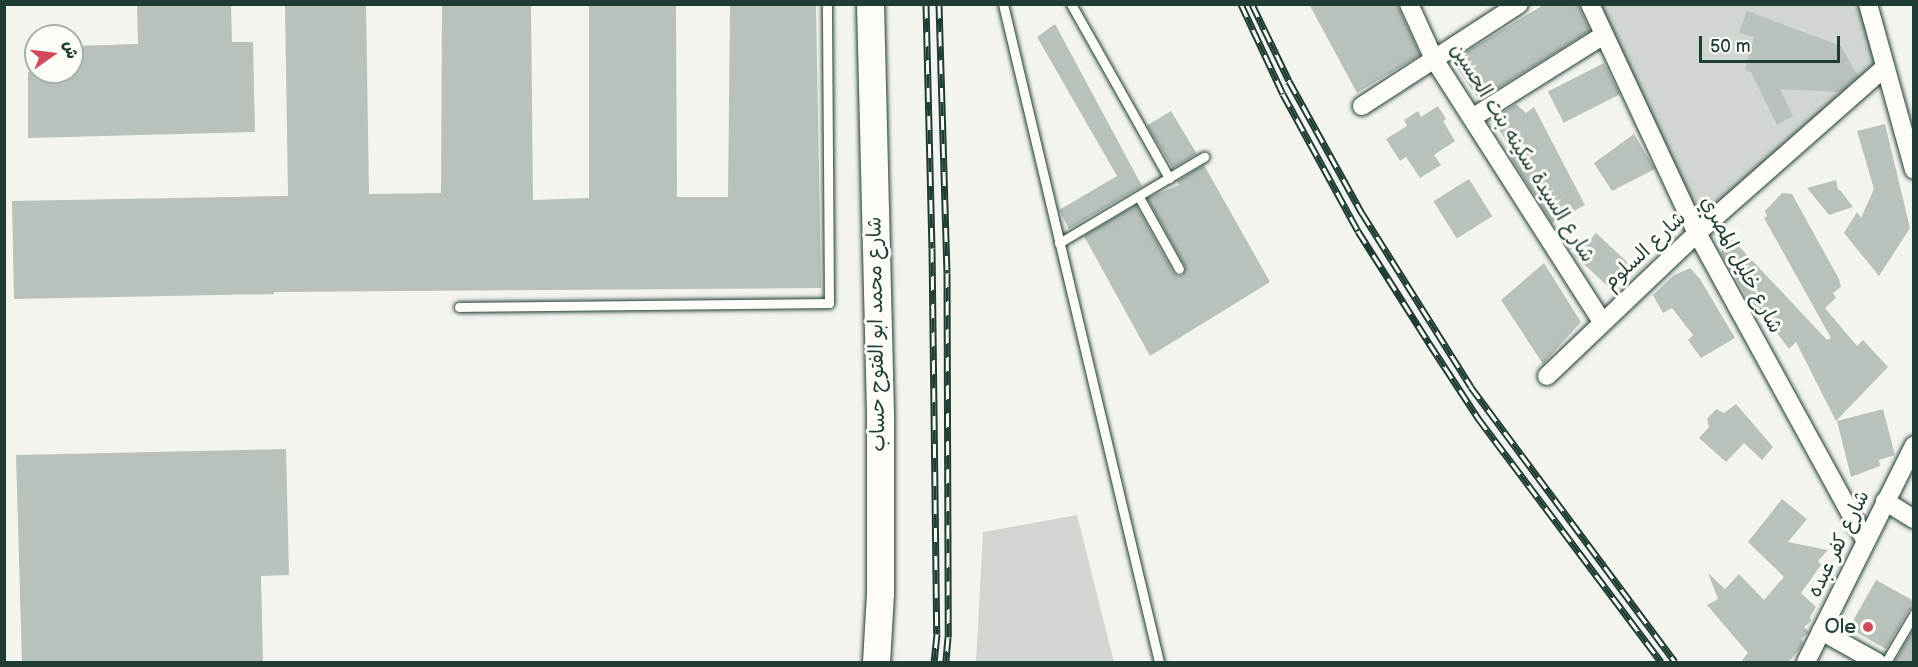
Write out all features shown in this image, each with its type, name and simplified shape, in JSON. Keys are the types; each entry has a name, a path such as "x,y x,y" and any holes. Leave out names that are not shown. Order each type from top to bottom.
{"street":[{"name":"شارع محمد ابو الفتوح حساب","path":"870,4 880,420 880,593 876,663"},
{"name":"شارع السيدة سكينه بنت الحسين","path":"1409,4 1434,59 1602,322"},
{"path":"1362,106 1519,4"},
{"name":"شارع خليل المصري","path":"1590,4 1697,233 1865,540"},
{"path":"1868,4 1914,170"},
{"path":"1472,118 1604,35"},
{"name":"شارع السلوم","path":"1547,376 1697,233 1886,68"},
{"name":"شارع كفر عبده","path":"1806,663 1914,445"},
{"path":"1885,501 1914,519"},
{"path":"1821,631 1877,663"}],"lane":[{"path":"459,307 829,303 827,4"},
{"path":"1003,4 1159,663"},
{"path":"1071,4 1169,178"},
{"path":"1059,243 1204,157"},
{"path":"1139,197 1179,268"},
{"path":"1886,663 1914,614"}],"shaded area":[{"path":"1592,5 1870,5 1890,75 1706,233"},
{"path":"1077,515 1114,662 976,662 983,532"}],"building":[{"path":"137,4 231,4 232,42 253,42 255,132 28,138 28,84 84,84 84,46 138,44"},
{"path":"285,4 366,4 369,194 441,193 442,4 531,4 533,200 589,198 589,4 676,4 677,197 728,197 730,4 816,4 821,288 274,292 274,294 14,299 12,201 288,196"},
{"path":"1309,4 1397,4 1420,55 1357,93"},
{"path":"1545,4 1578,4 1590,31 1479,100 1457,67 1459,56"},
{"path":"1747,11 1841,46 1858,76 1840,92 1780,89 1793,116 1777,125 1751,72 1745,70 1754,37 1739,33"},
{"path":"1055,24 1142,186 1069,229 1059,210 1117,176 1037,37"},
{"path":"1604,63 1620,94 1564,123 1548,92"},
{"path":"1516,104 1526,113 1534,107 1585,205 1552,223 1508,153 1512,150 1492,119"},
{"path":"1438,106 1446,119 1443,121 1455,141 1434,155 1441,165 1420,178 1406,157 1400,161 1386,139 1407,126 1404,120 1418,111 1421,117"},
{"path":"1171,111 1197,154 1173,168 1147,125"},
{"path":"1885,124 1910,228 1879,276 1844,233 1857,212 1861,218 1874,189 1857,131"},
{"path":"1634,134 1655,169 1612,191 1594,163"},
{"path":"1204,165 1270,282 1150,356 1084,236 1136,205 1173,272 1178,276 1183,275 1185,266 1147,198 1179,185 1177,181"},
{"path":"1469,179 1492,216 1457,239 1433,201"},
{"path":"1836,180 1838,190 1853,207 1829,215 1807,188"},
{"path":"1782,193 1792,194 1839,279 1841,287 1833,293 1836,298 1825,308 1857,346 1863,340 1888,367 1836,421 1796,342 1789,349 1760,310 1757,315 1721,253 1725,244 1733,240 1827,340 1831,338 1764,218 1767,216 1765,211"},
{"path":"1596,233 1629,264 1608,286 1575,256"},
{"path":"1544,263 1581,322 1543,364 1501,300"},
{"path":"1690,268 1700,279 1735,338 1701,358 1688,340 1693,335 1672,308 1663,313 1653,295 1674,275"},
{"path":"1736,404 1773,447 1762,460 1744,443 1726,462 1699,438 1709,427 1707,419 1716,409 1724,413"},
{"path":"1883,409 1895,455 1879,460 1880,466 1851,477 1837,421"},
{"path":"286,449 289,575 261,576 263,663 22,663 16,455"},
{"path":"1782,499 1807,519 1788,542 1828,550 1818,561 1821,565 1801,593 1816,607 1810,617 1811,621 1804,627 1809,632 1801,639 1803,642 1801,647 1788,663 1740,663 1748,653 1707,605 1718,599 1708,573 1725,589 1739,574 1764,600 1784,577 1748,542"},
{"path":"1876,580 1914,601 1914,607 1908,611 1886,649 1849,628"},
{"path":"1914,628 1914,663 1894,663"}],"railway":[{"path":"926,4 937,634 934,662"},
{"path":"939,4 947,273 948,637 946,662"},
{"path":"1241,4 1283,94 1358,231 1429,343 1478,418 1661,662"},
{"path":"1252,4 1289,81 1362,213 1471,387 1675,662"}],"place":[{"name":"Ole","path":"1868,627"}]}
